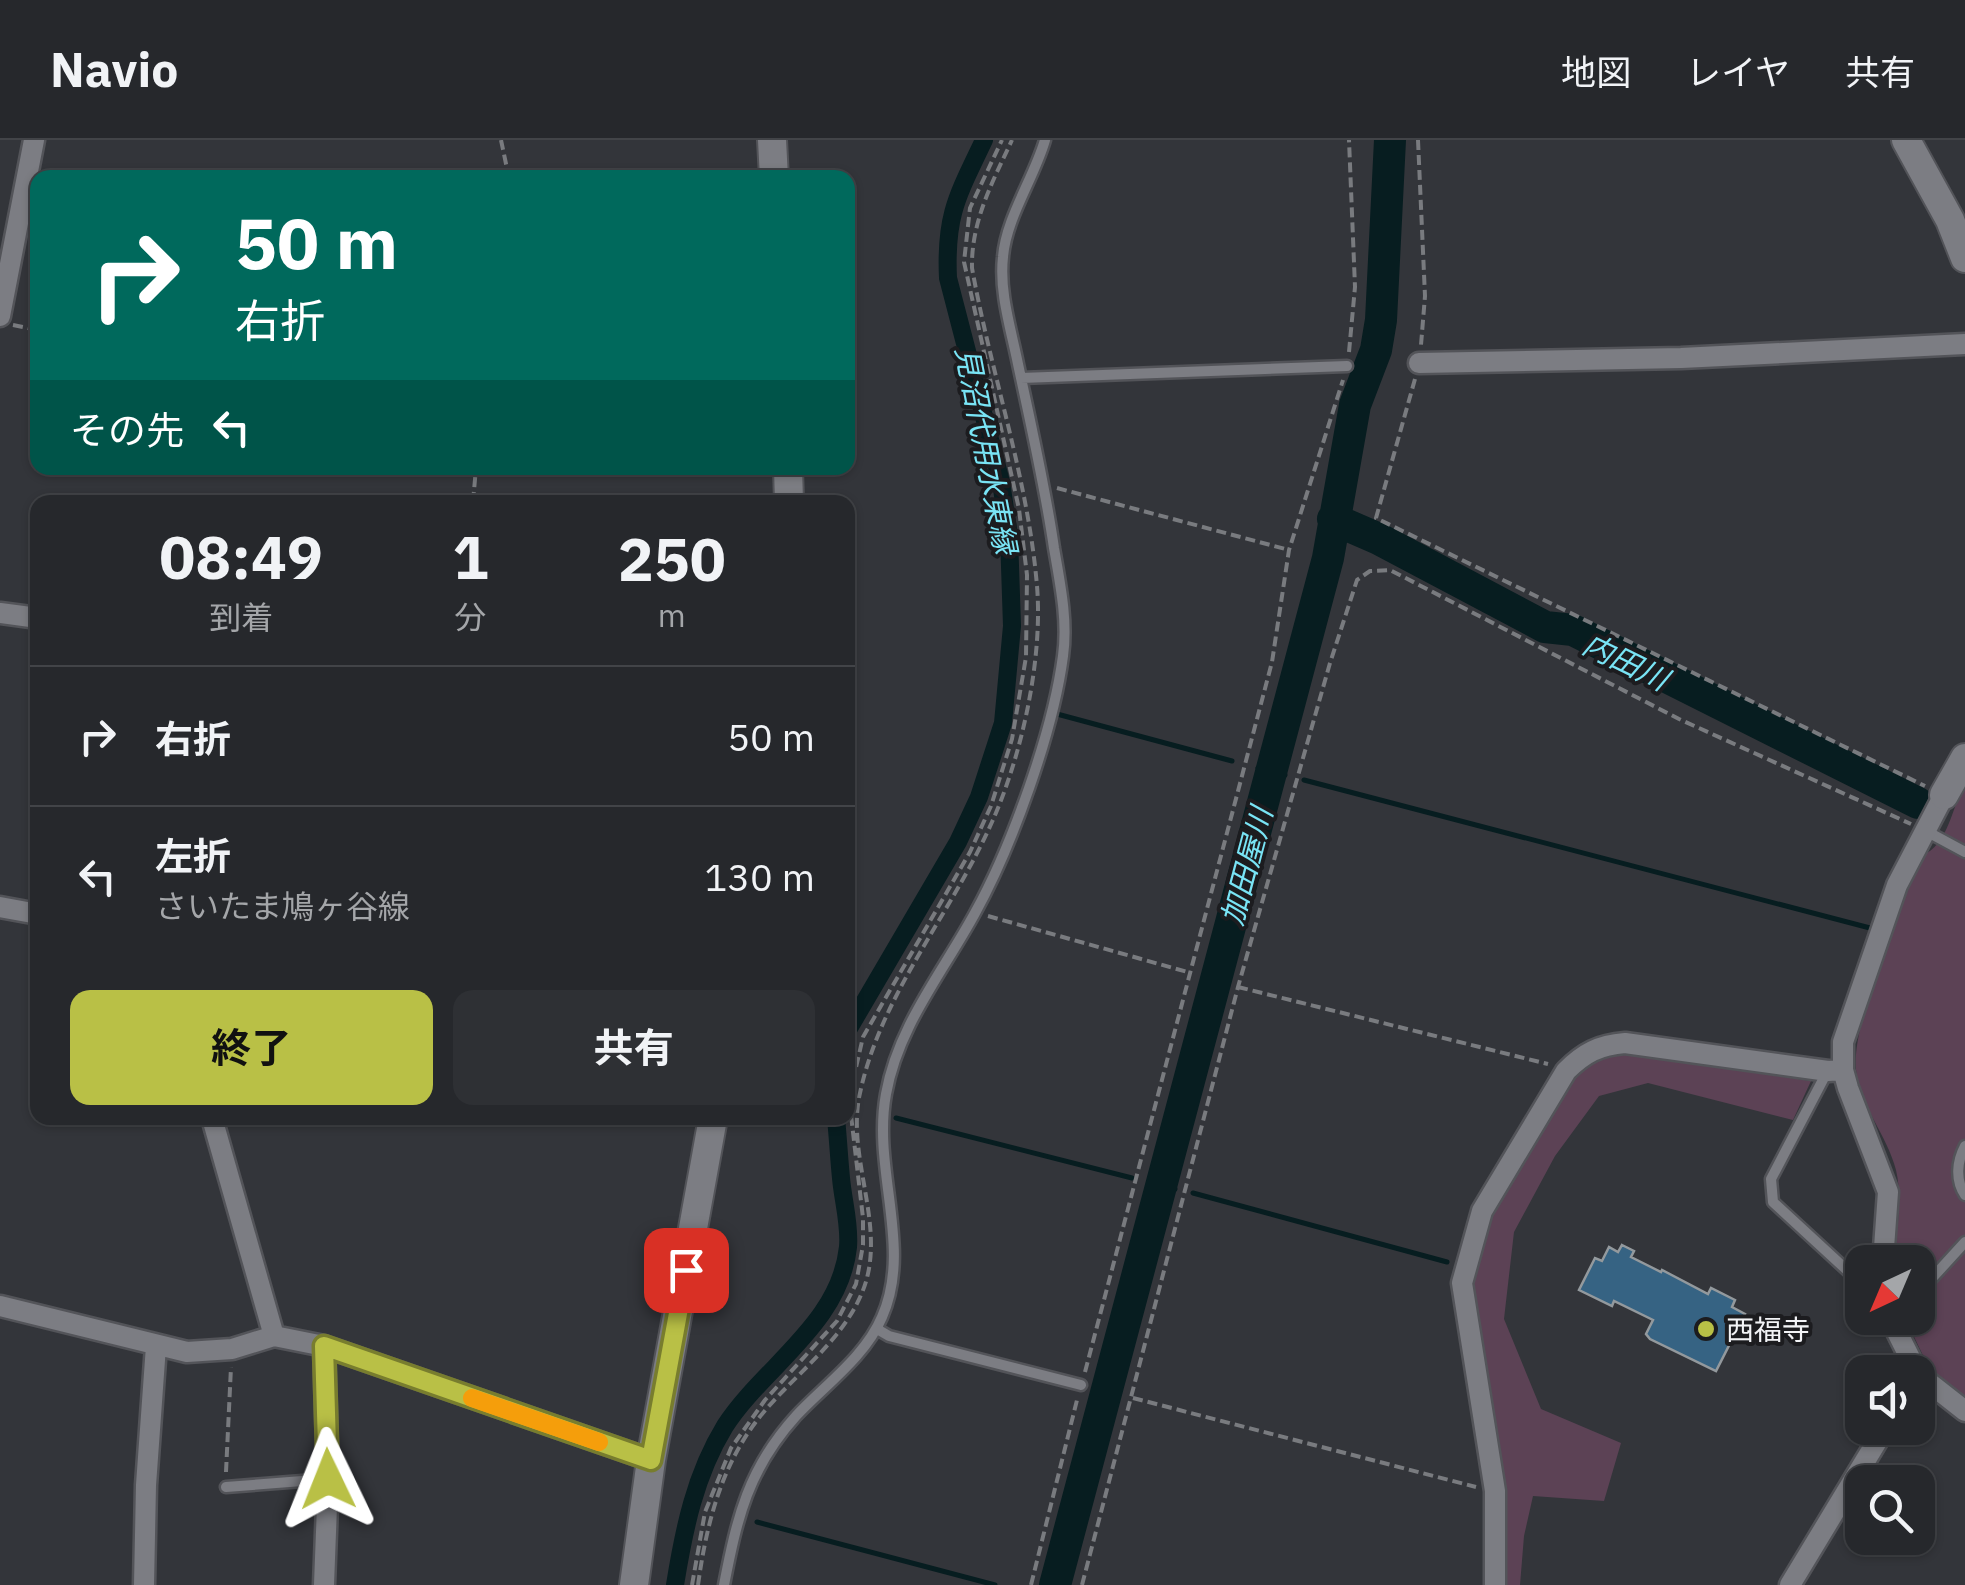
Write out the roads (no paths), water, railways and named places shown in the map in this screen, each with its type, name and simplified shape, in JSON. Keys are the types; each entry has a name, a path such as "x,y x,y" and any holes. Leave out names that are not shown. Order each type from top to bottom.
{"main road":[{"path":"772,140 774,170"},
{"path":"1906,140 1950,220 1965,258"},
{"path":"1934,813 1965,758"},
{"path":"634,1585 651,1460 712,1125"}],"street":[{"path":"0,319 34,140"},
{"path":"1419,362 1681,358 1965,344"},
{"path":"0,613 30,617"},
{"path":"1884,1245 1888,1192 1836,1070 1897,885 1934,813"},
{"path":"0,906 30,912"},
{"path":"1495,1585 1495,1491 1462,1283 1482,1211 1566,1071 1590,1050 1624,1043 1836,1070"},
{"path":"214,1125 274,1336"},
{"path":"0,1306 187,1352 232,1349 274,1336 324,1346 651,1460"},
{"path":"144,1585 146,1485 156,1346"},
{"path":"324,1346 328,1479 324,1585"},
{"path":"1935,1388 1965,1412"},
{"path":"1790,1585 1876,1445"}],"lane":[{"path":"724,1585 742,1502 762,1460 778,1436 877,1329 888,1304 895,1268 883,1172 886,1091 904,1038 976,912 1018,816 1044,738 1063,656 1064,610 1044,484 1004,298 1002,257 1045,140"},
{"path":"1021,378 1347,366"},
{"path":"1934,813 1965,852"},
{"path":"1836,1070 1771,1178 1773,1202 1845,1268"},
{"path":"1965,1146 1958,1168 1958,1185 1965,1195"},
{"path":"1935,1275 1965,1242"},
{"path":"877,1329 889,1336 1081,1385"},
{"path":"226,1487 328,1479"}],"waterway":[{"name":"見沼代用水東縁","path":"855,1018 958,842 979,797 1003,723 1012,626 1009,536 1001,482 948,278 951,221 984,140"},
{"name":"加田屋川","path":"1055,1585 1328,558 1355,405 1376,350 1381,320 1390,140"},
{"name":"内田川","path":"1333,519 1379,539 1545,627 1573,630 1918,803"},
{"path":"1057,714 1232,761"},
{"name":"加田屋川","path":"1258,768 1285,775"},
{"path":"1304,780 1870,928"},
{"path":"896,1118 1132,1178"},
{"name":"見沼代用水東縁","path":"675,1585 692,1503 725,1426 816,1322 842,1274 848,1230 837,1125"},
{"name":"加田屋川","path":"1149,1182 1175,1189"},
{"path":"1193,1193 1447,1262"},
{"path":"757,1522 995,1585"}],"place":[{"name":"西福寺","path":"1706,1329"}]}
